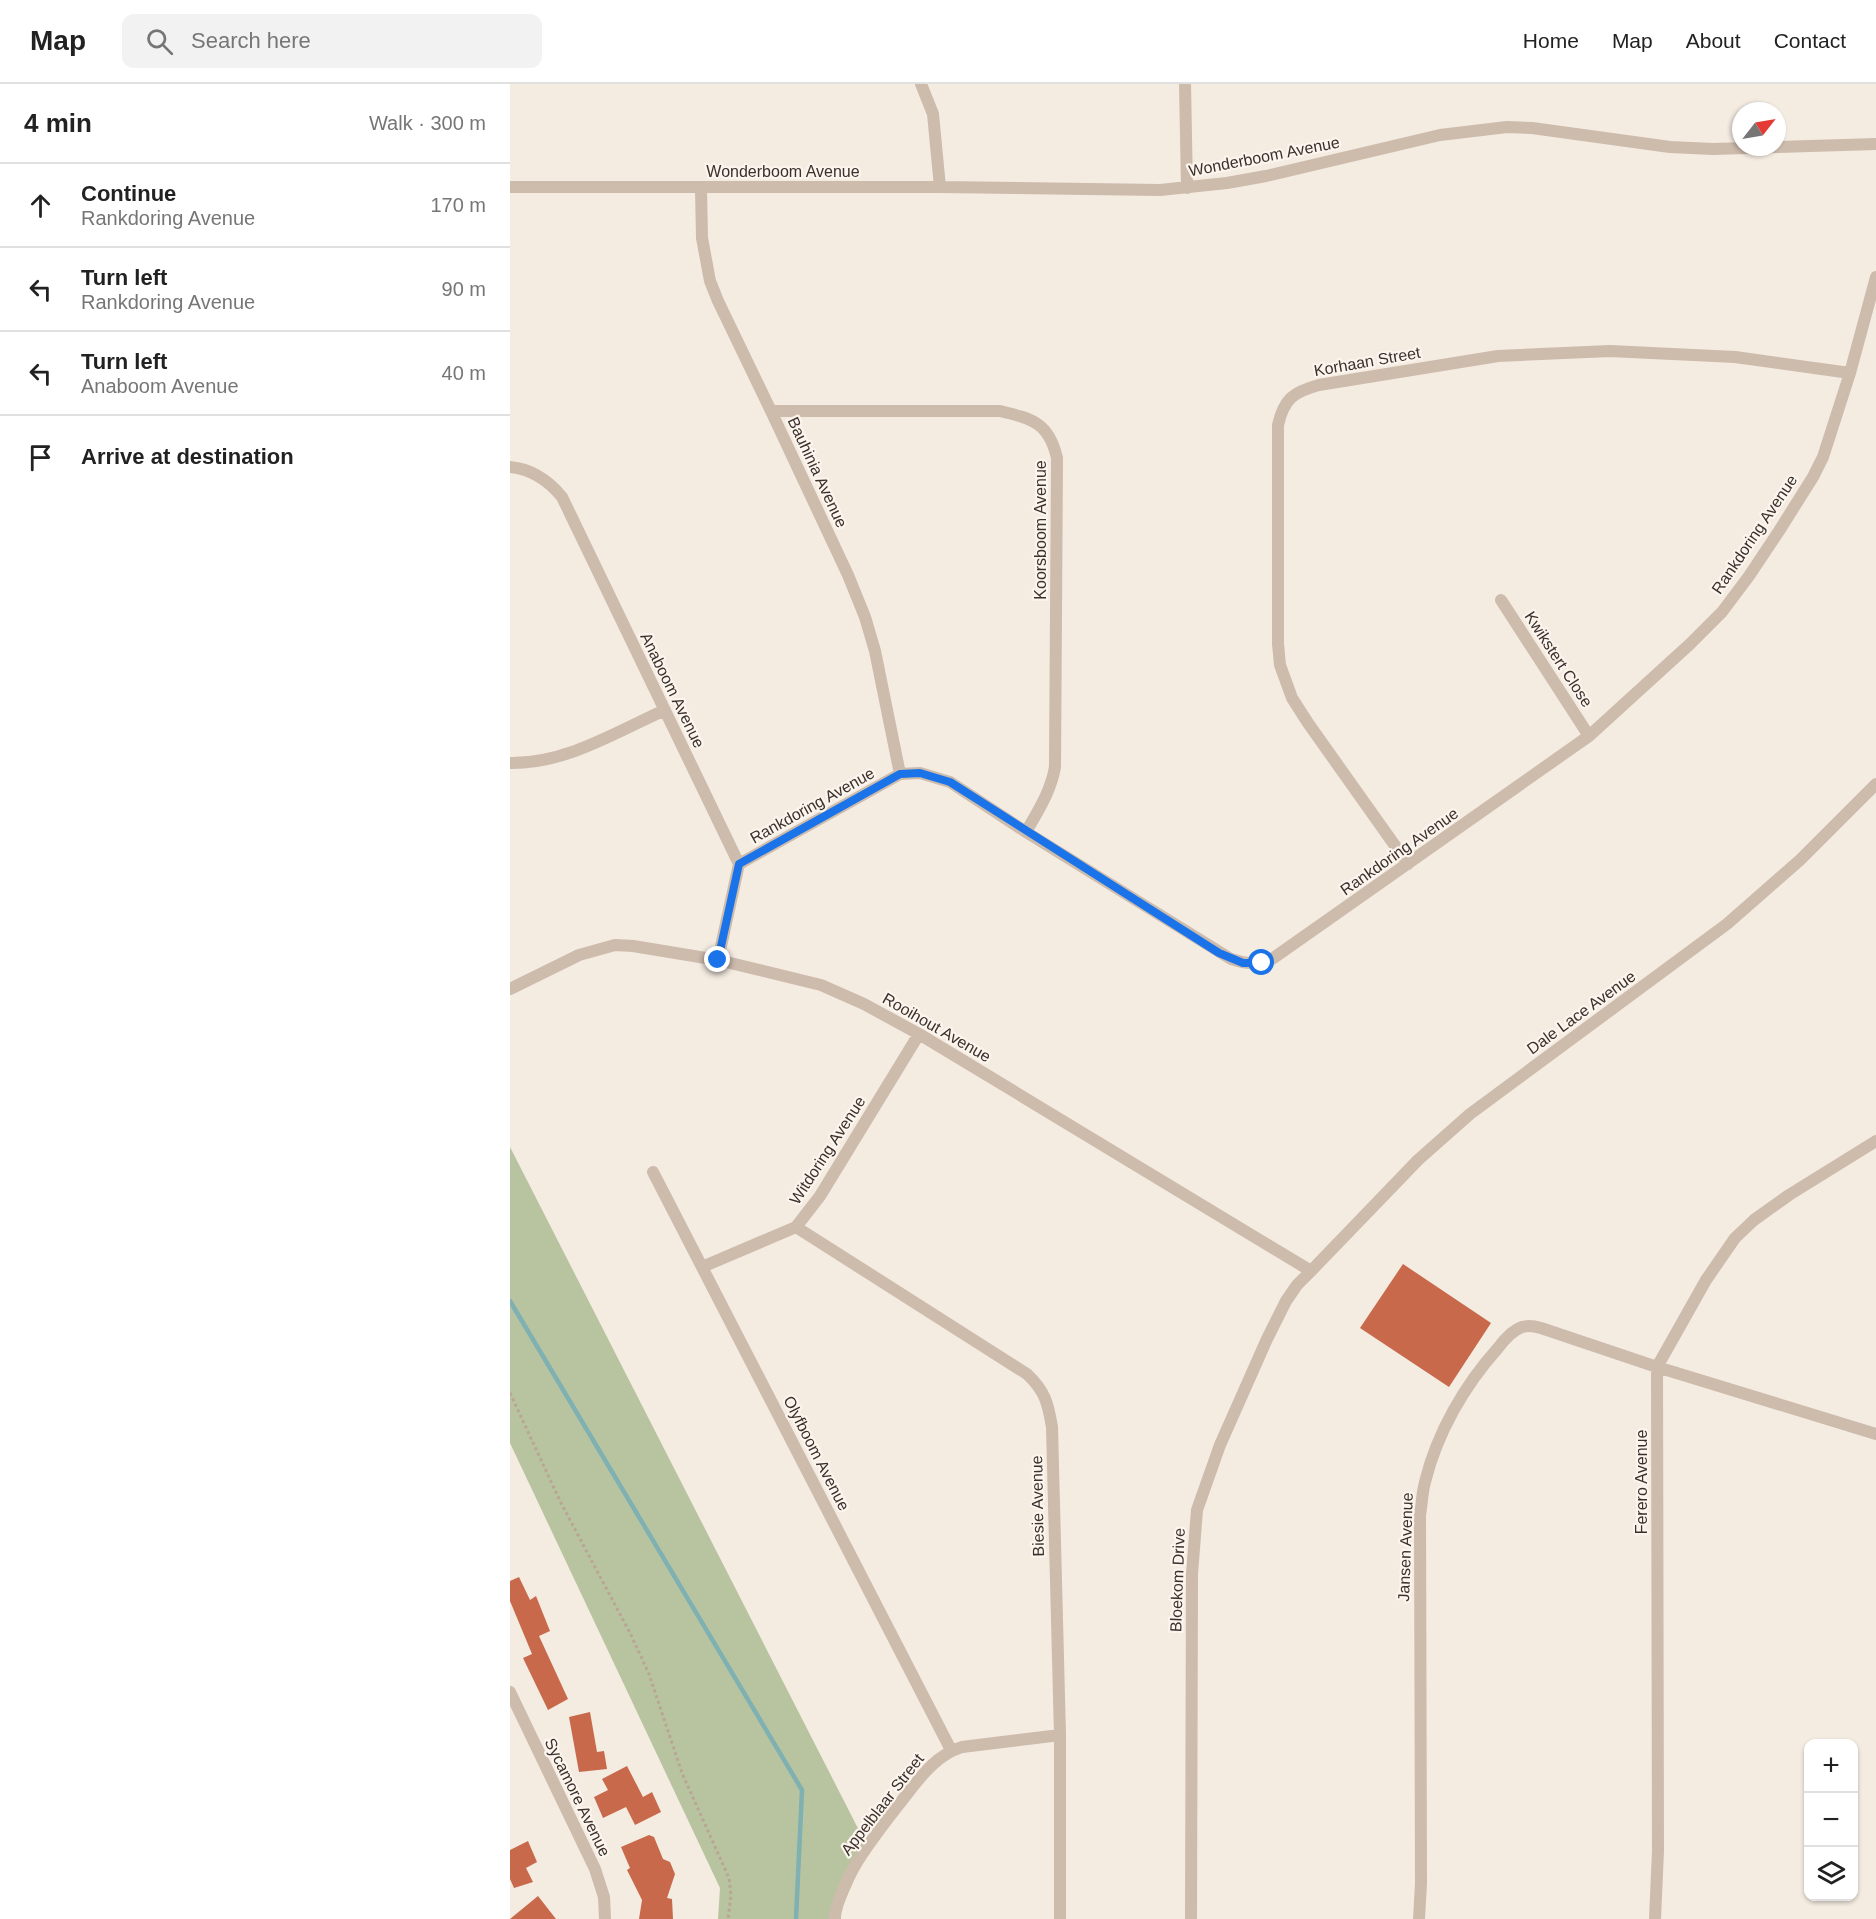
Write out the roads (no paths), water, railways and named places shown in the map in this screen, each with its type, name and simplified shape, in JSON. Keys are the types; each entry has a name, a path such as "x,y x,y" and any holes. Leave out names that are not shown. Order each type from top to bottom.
{"street":[{"path":"921,84 933,114 939,187"},
{"path":"1185,84 1187,188"},
{"name":"Wonderboom Avenue","path":"510,187 939,187 1135,190 1187,188 1266,176 1440,135 1507,127 1670,147 1713,149 1876,144"},
{"name":"Bauhinia Avenue","path":"701,188 702,238 710,281 848,575 865,617 875,651 900,774"},
{"name":"Rankdoring Avenue","path":"739,864 900,774 920,773 950,782 1219,953 1237,961 1252,964 1262,963 1282,953 1589,736 1714,620 1749,576 1813,477 1823,457 1850,374 1876,277"},
{"name":"Korhaan Street","path":"1408,864 1308,723 1292,698 1280,665 1278,644 1278,425 1282,408 1291,398 1303,389 1319,385 1498,356 1610,351 1735,357 1850,374"},
{"name":"Koorsboom Avenue","path":"771,411 1000,411 1028,418 1045,429 1054,443 1058,458 1055,767 1047,794 1026,831"},
{"name":"Anaboom Avenue","path":"510,467 527,470 540,476 562,497 739,864"},
{"name":"Kwikstert Close","path":"1501,600 1589,736"},
{"path":"510,763 523,763 571,753 665,710"},
{"name":"Dale Lace Avenue","path":"1311,1271 1444,1135 1727,924 1800,860 1876,784"},
{"path":"718,960 739,864"},
{"name":"Rooihout Avenue","path":"510,989 579,955 615,945 633,945 718,960 821,985 864,1004 919,1034 1311,1271"},
{"name":"Witdoring Avenue","path":"702,1267 796,1227 820,1196 919,1034"},
{"name":"Ferero Avenue","path":"1655,1919 1658,1851 1657,1367 1706,1280 1735,1238 1754,1220 1789,1195 1876,1141"},
{"name":"Olyfboom Avenue","path":"653,1172 951,1750"},
{"name":"Biesie Avenue","path":"796,1227 1027,1374 1043,1393 1048,1405 1052,1427 1060,1735 1060,1919"},
{"name":"Bloekom Drive","path":"1191,1919 1192,1574 1197,1510 1220,1445 1267,1339 1286,1301 1311,1271"},
{"name":"Jansen Avenue","path":"1419,1919 1421,1850 1420,1515 1425,1483 1447,1425 1460,1400 1502,1342 1521,1328 1532,1326 1541,1328 1657,1367 1876,1434"},
{"name":"Sycamore Avenue","path":"510,1692 601,1884 605,1919"},
{"name":"Appelblaar Street","path":"834,1919 843,1887 865,1848 924,1773 951,1750 976,1744 1060,1735"}],"waterway":[{"path":"510,1301 802,1790 796,1919"}]}
